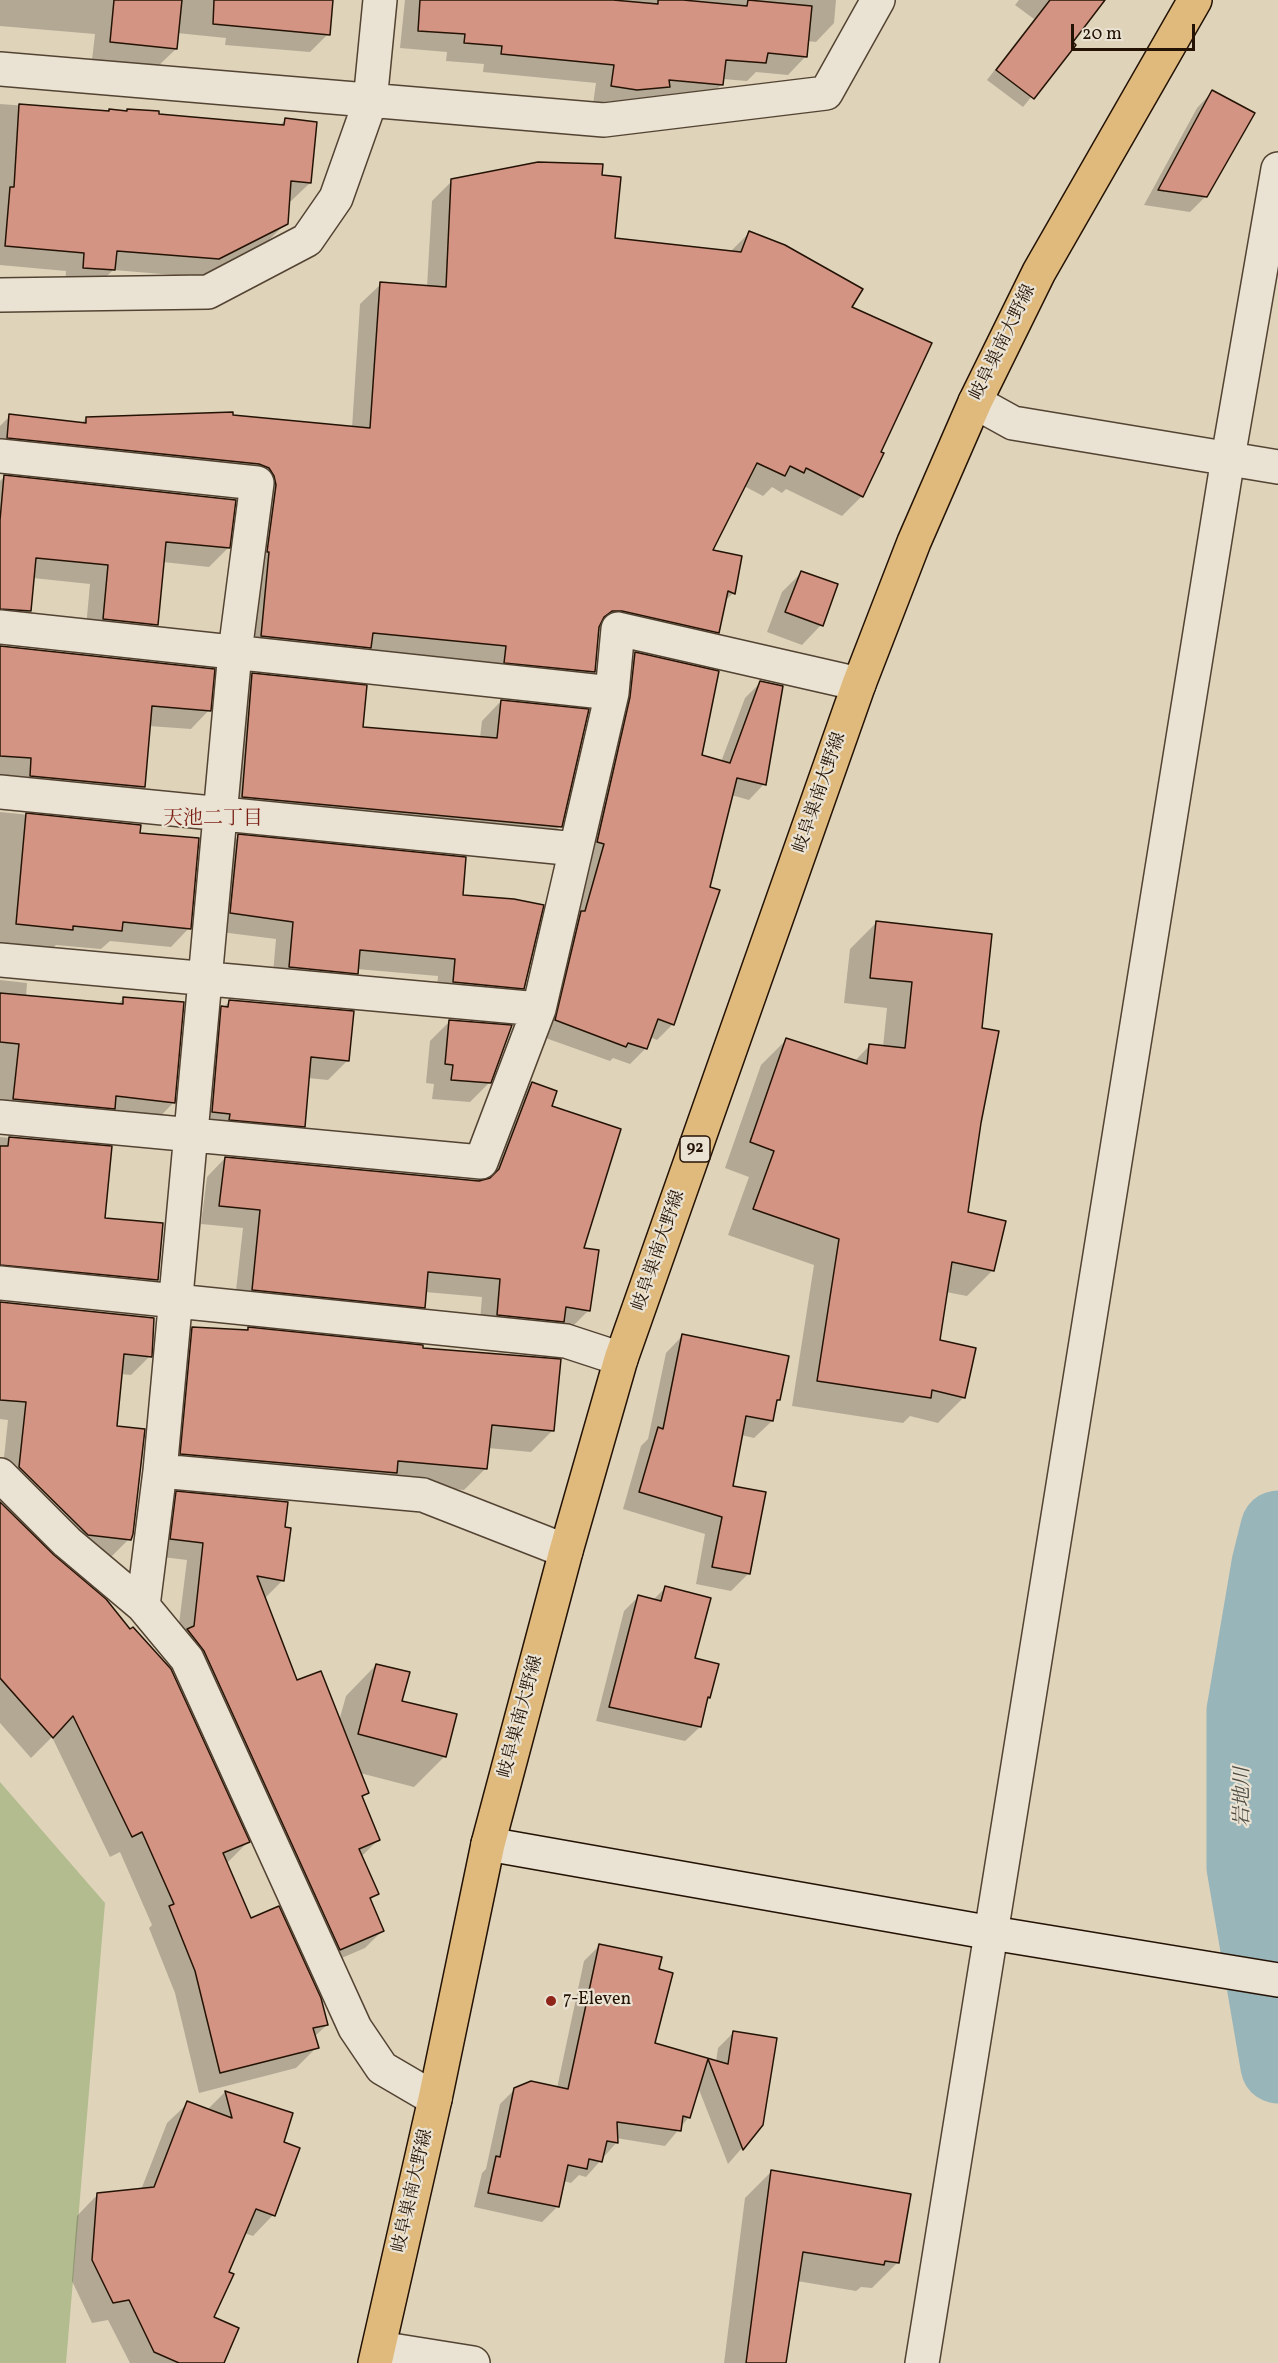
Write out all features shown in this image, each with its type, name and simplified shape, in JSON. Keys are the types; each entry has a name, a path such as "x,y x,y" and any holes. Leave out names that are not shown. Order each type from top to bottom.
{"main road":[{"name":"岐阜巣南大野線","path":"377,2356 435,2099 488,1844 566,1551 621,1359 859,684 914,542 975,402 1039,272 1195,0"}],"street":[{"path":"0,295 208,292 307,240 336,198 370,102 380,0"},
{"path":"0,69 604,120 826,93 878,0"},
{"path":"922,2363 1228,458 1278,169"},
{"path":"975,402 1013,423 1278,467"},
{"path":"0,456 257,483 235,652 207,979 160,1471 142,1606"},
{"path":"0,627 612,693"},
{"path":"0,1117 481,1162 539,1009 612,693 618,629 859,684"},
{"path":"0,792 576,849"},
{"path":"0,960 539,1009"},
{"path":"0,1283 566,1341 621,1359"},
{"path":"160,1471 423,1496 566,1551"},
{"path":"0,1475 67,1542 142,1606 187,1659 355,2028 382,2068 435,2099"},
{"path":"488,1844 992,1933 1278,1980"},
{"path":"377,2356 473,2363"}],"green space":[{"path":"0,1782 105,1903 66,2363 0,2363"}],"building":[{"path":"114,0 182,0 177,49 110,42"},
{"path":"214,0 333,0 330,35 213,24"},
{"path":"420,0 613,0 658,4 658,0 683,0 747,6 748,0 812,6 807,57 768,53 766,63 726,60 723,85 669,80 670,87 637,90 611,86 614,65 501,54 502,46 464,43 465,34 418,31"},
{"path":"1050,0 1105,0 1073,42 1076,45 1034,99 996,70"},
{"path":"1212,90 1255,113 1207,197 1158,190"},
{"path":"19,104 109,111 109,109 127,111 127,109 159,111 159,114 284,125 285,118 317,122 311,183 291,181 288,224 219,259 117,251 115,270 83,268 84,253 5,246 10,187 14,187"},
{"path":"538,162 603,164 602,175 621,177 615,238 741,252 749,231 785,245 863,289 852,307 932,343 881,452 884,453 863,497 806,468 804,473 790,466 785,476 757,463 713,550 742,556 735,594 728,591 719,633 622,611 612,611 604,617 599,627 595,672 504,663 506,646 373,633 371,648 261,636 269,552 267,552 276,485 269,468 259,464 7,438 9,414 86,423 86,417 233,412 233,415 370,428 380,282 446,287 451,179"},
{"path":"4,475 236,500 230,548 166,542 158,625 103,619 108,565 36,558 31,611 0,609 0,520"},
{"path":"801,571 838,584 823,626 785,612"},
{"path":"0,646 215,669 211,711 152,706 145,787 30,776 31,758 0,756"},
{"path":"635,652 719,671 702,755 730,763 760,681 783,686 766,785 737,778 710,887 720,890 674,1025 658,1019 647,1049 628,1043 626,1047 555,1020 581,911 585,911 604,844 597,842 630,697"},
{"path":"252,673 367,685 363,727 497,738 501,700 589,709 562,827 242,797"},
{"path":"26,813 141,825 140,833 199,838 191,929 123,922 122,931 73,926 73,930 16,924"},
{"path":"238,834 466,857 463,895 514,899 544,905 524,989 453,982 455,959 360,950 358,974 289,967 293,922 230,913"},
{"path":"876,921 992,934 982,1028 999,1031 981,1123 968,1212 1006,1221 994,1271 952,1262 940,1340 976,1348 965,1398 932,1390 931,1398 817,1381 839,1239 753,1209 774,1151 750,1142 786,1038 867,1064 869,1044 905,1048 912,982 870,978"},
{"path":"0,993 123,1004 123,997 184,1002 175,1103 116,1096 115,1109 13,1099 19,1044 0,1042"},
{"path":"229,1000 354,1011 349,1061 311,1057 305,1127 229,1120 230,1114 212,1112 221,1006 228,1007"},
{"path":"449,1020 512,1025 491,1083 451,1080 453,1065 445,1064"},
{"path":"532,1082 557,1091 552,1106 621,1129 584,1248 599,1250 590,1311 566,1307 564,1322 497,1315 500,1279 428,1272 425,1308 252,1290 260,1210 219,1206 225,1157 479,1181 490,1178 499,1169"},
{"path":"9,1137 112,1146 105,1218 163,1223 158,1280 0,1265 0,1146 8,1146"},
{"path":"0,1302 154,1318 152,1357 124,1354 117,1426 145,1429 131,1540 88,1535 19,1467 26,1402 0,1400"},
{"path":"192,1327 248,1330 248,1327 423,1345 423,1348 561,1359 554,1431 492,1425 487,1469 398,1461 397,1473 180,1454"},
{"path":"682,1334 789,1356 773,1421 746,1416 733,1486 766,1492 750,1574 712,1567 722,1517 639,1492 658,1427 663,1429"},
{"path":"176,1491 288,1502 285,1527 291,1528 284,1581 257,1576 297,1680 321,1671 369,1793 362,1796 380,1840 359,1849 379,1894 370,1898 384,1931 340,1950 204,1651 187,1629 194,1626 203,1543 170,1539"},
{"path":"0,1502 54,1555 106,1599 130,1629 133,1627 171,1669 250,1842 223,1853 251,1918 279,1906 321,1998 328,2025 313,2028 319,2048 220,2073 195,1971 169,1906 174,1904 142,1832 132,1837 73,1716 53,1738 0,1678"},
{"path":"665,1586 711,1598 695,1658 719,1664 701,1727 609,1707 638,1595 661,1601"},
{"path":"376,1664 410,1672 402,1701 457,1714 446,1757 358,1734"},
{"path":"599,1944 662,1957 659,1969 673,1973 655,2043 728,2064 733,2031 777,2038 763,2125 743,2150 708,2059 690,2118 683,2116 681,2131 617,2122 618,2143 607,2141 602,2162 589,2159 587,2169 568,2165 559,2207 488,2193 496,2156 500,2157 514,2088 531,2081 568,2089"},
{"path":"225,2091 293,2113 284,2142 300,2148 275,2216 256,2209 229,2272 234,2274 214,2317 239,2328 224,2363 179,2363 154,2352 129,2300 113,2303 92,2260 97,2193 154,2187 187,2101 232,2118"},
{"path":"771,2170 911,2194 899,2263 885,2261 884,2265 803,2252 786,2363 746,2363"}],"waterway":[{"name":"岩地川","path":"1278,1528 1269,1564 1244,1711 1244,1867 1278,2066"}],"place":[{"name":"7-Eleven","path":"551,2001"}],"district":[{"name":"天池二丁目","path":"213,820"}]}
